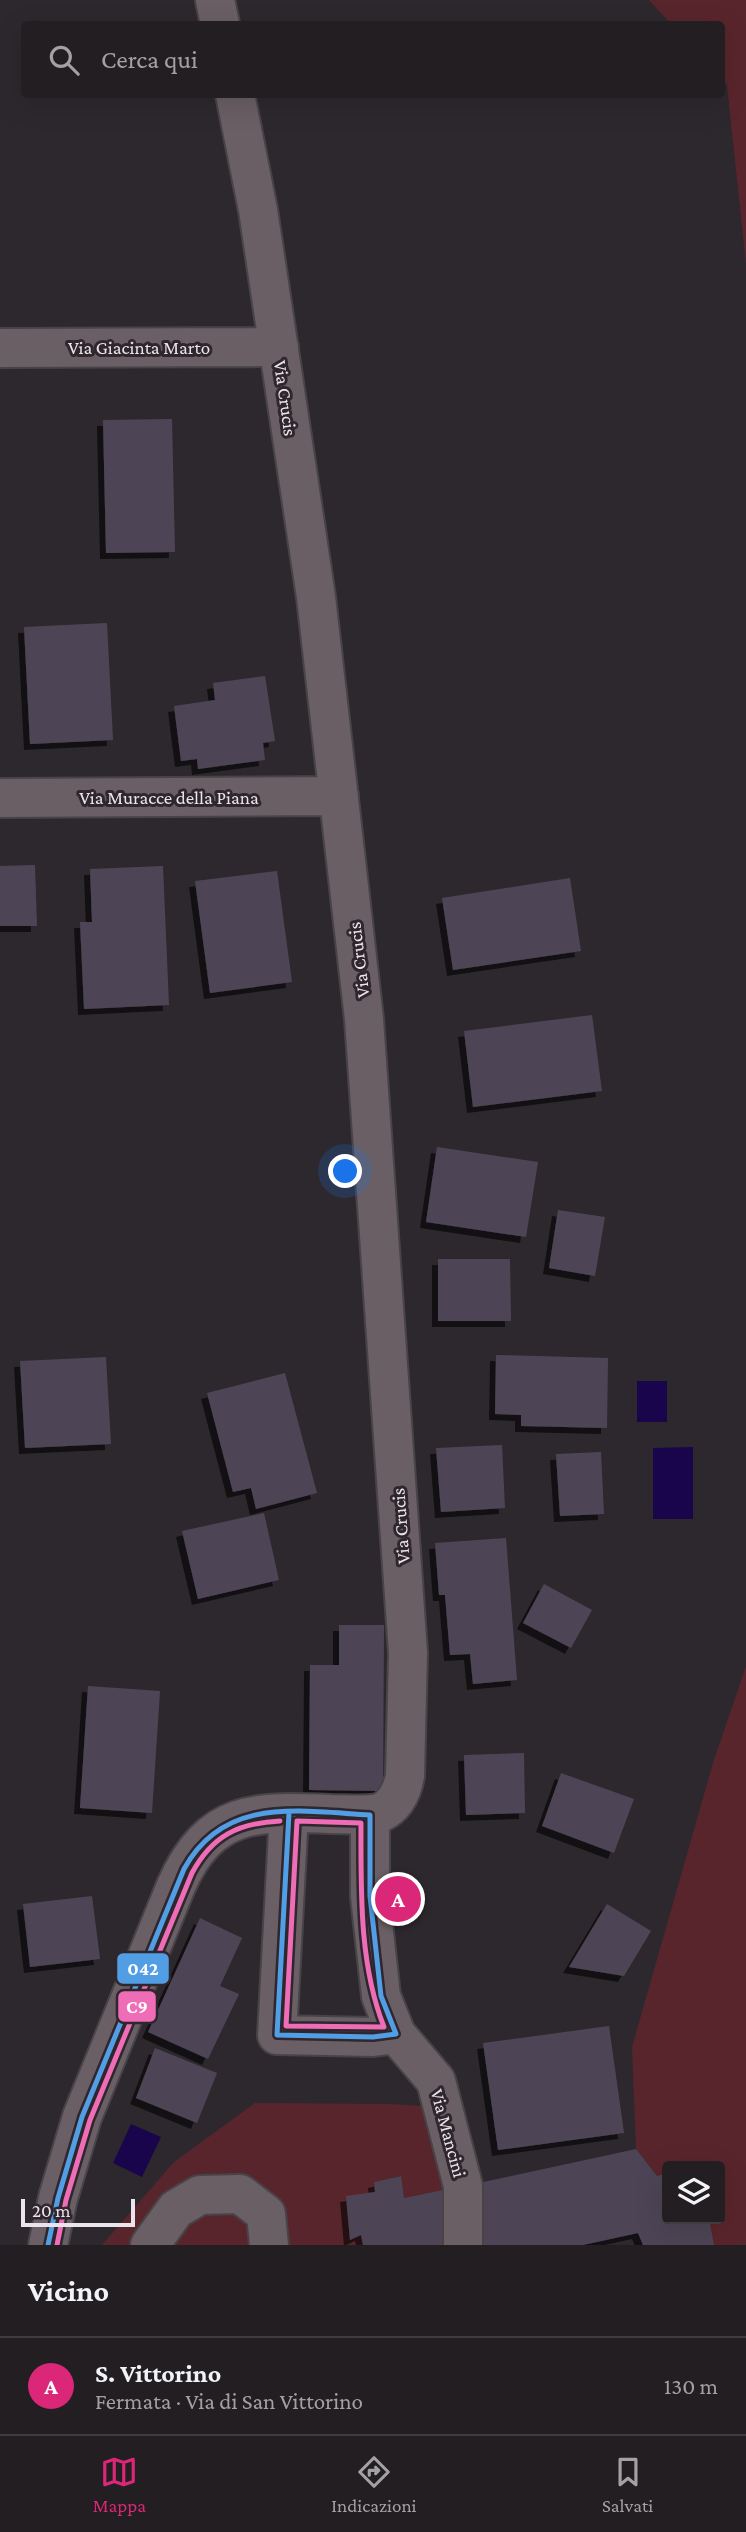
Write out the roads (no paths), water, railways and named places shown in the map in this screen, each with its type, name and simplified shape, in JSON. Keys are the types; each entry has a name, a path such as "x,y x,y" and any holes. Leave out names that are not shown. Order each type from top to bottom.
{"street":[{"path":"215,0 219,21"},
{"name":"Via Crucis","path":"236,98 258,210 316,597 364,1019 408,1653 403,1789 388,1809 370,1815"},
{"name":"Via Giacinta Marto","path":"0,348 279,347"},
{"name":"Via Muracce della Piana","path":"0,798 339,796"},
{"path":"48,2245 58,2198 82,2117 176,1886 191,1856 218,1828 265,1813 370,1815"},
{"path":"289,1813 278,2035 373,2037 396,2034"},
{"name":"Via Mancini","path":"370,1815 370,1896 381,1996 396,2034 436,2081 463,2186 463,2245"},
{"path":"150,2245 176,2209 200,2196 240,2194 266,2214 269,2245"}],"place":[{"name":"S. Vittorino","path":"398,1899"}]}
